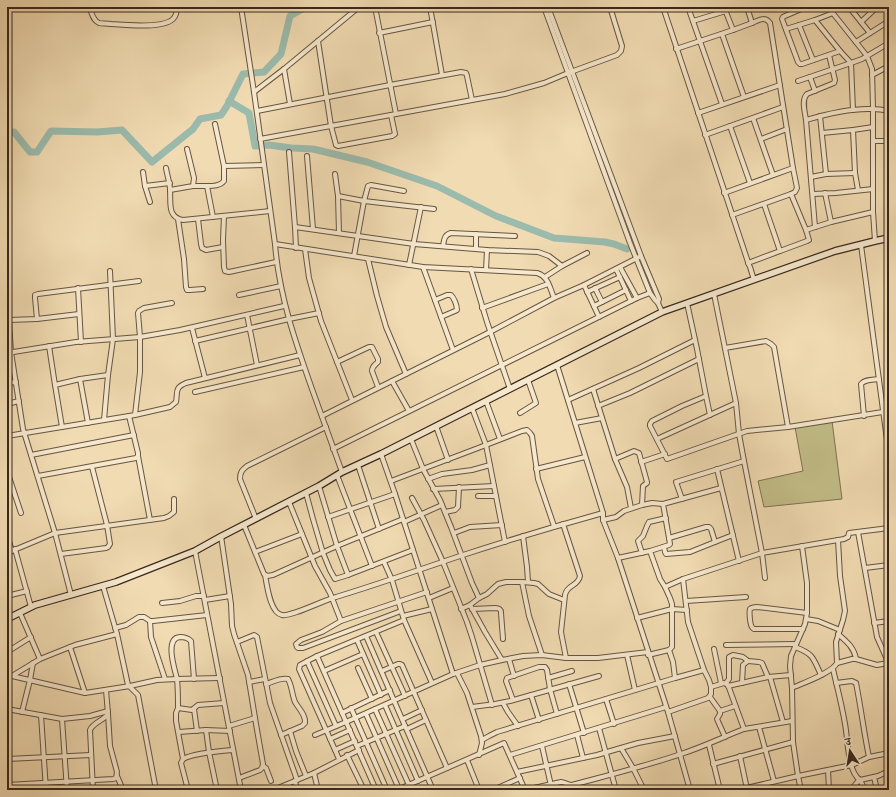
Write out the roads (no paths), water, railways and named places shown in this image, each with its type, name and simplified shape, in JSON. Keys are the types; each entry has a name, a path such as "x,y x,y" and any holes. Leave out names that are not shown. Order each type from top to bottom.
{"main road":[{"path":"7,619 31,607 116,582 195,551 339,474 662,312 835,251 889,238"}],"street":[{"path":"89,7 93,18 99,23 130,25 154,25 172,20 177,7"},
{"path":"241,7 257,110 275,244 276,262 284,306 326,427 350,509 372,566"},
{"path":"254,92 359,7"},
{"path":"375,7 396,114"},
{"path":"430,7 442,75"},
{"path":"544,7 571,72"},
{"path":"548,7 613,197 639,258 659,299 658,303"},
{"path":"260,139 505,94 544,83 617,55 621,51 622,46 610,7"},
{"path":"662,7 754,280"},
{"path":"688,7 722,104"},
{"path":"747,7 752,23"},
{"path":"806,7 785,16 782,19 798,62 802,64 840,51"},
{"path":"786,30 815,20 837,7"},
{"path":"849,7 870,33"},
{"path":"861,22 873,8"},
{"path":"693,21 725,9 734,30"},
{"path":"831,10 868,56 872,69 873,212 875,241"},
{"path":"676,49 764,19 770,23 797,188 795,192 791,194 732,215"},
{"path":"815,20 851,63 853,110"},
{"path":"856,42 889,21"},
{"path":"379,33 433,22"},
{"path":"799,25 813,60"},
{"path":"722,34 744,97"},
{"path":"318,41 335,144 338,146 392,136 395,134 391,115"},
{"path":"798,81 868,56 889,43"},
{"path":"816,227 803,101 807,94 834,83 835,80 829,55"},
{"path":"872,75 889,66"},
{"path":"284,69 290,104"},
{"path":"257,110 461,72 466,73 472,100"},
{"path":"810,77 815,91"},
{"path":"698,113 780,84"},
{"path":"705,134 783,107"},
{"path":"806,120 853,110 873,109 889,111"},
{"path":"820,116 826,174"},
{"path":"753,118 773,175"},
{"path":"170,190 194,186 218,185 223,183 224,166 215,124"},
{"path":"730,126 750,183"},
{"path":"822,133 873,127"},
{"path":"761,139 787,129"},
{"path":"854,130 855,173 858,190"},
{"path":"873,141 889,141"},
{"path":"188,149 194,178 194,186"},
{"path":"289,152 296,248"},
{"path":"307,156 313,229"},
{"path":"224,166 264,165"},
{"path":"166,168 170,183 171,209 175,217 178,219 184,259 186,288 187,290 203,289"},
{"path":"724,193 793,168"},
{"path":"143,172 145,186 150,202"},
{"path":"811,177 826,174 855,173"},
{"path":"335,174 338,196 339,233"},
{"path":"145,186 170,183"},
{"path":"354,256 364,200 370,185 404,191"},
{"path":"207,186 213,217"},
{"path":"813,194 873,189"},
{"path":"825,193 830,222"},
{"path":"749,265 809,240 791,194"},
{"path":"338,196 434,209"},
{"path":"764,204 780,251"},
{"path":"409,265 421,208"},
{"path":"178,219 198,219 270,211"},
{"path":"806,230 830,222 873,212"},
{"path":"224,216 223,247 224,267 226,272 276,262"},
{"path":"198,219 202,248 206,250 223,247"},
{"path":"295,227 414,244 542,253 549,256 562,266"},
{"path":"443,246 445,236 448,234 515,236"},
{"path":"476,234 476,249"},
{"path":"275,244 423,267 537,273 545,277 554,298"},
{"path":"861,245 889,455"},
{"path":"304,249 309,278 319,313 336,362 352,400"},
{"path":"486,270 487,250"},
{"path":"545,277 587,253"},
{"path":"322,416 490,332 554,298 639,258"},
{"path":"639,258 650,293 658,303 662,312"},
{"path":"368,259 386,326 406,374"},
{"path":"423,267 453,350"},
{"path":"618,268 620,277 631,301"},
{"path":"618,268 637,298"},
{"path":"471,269 482,308 510,389"},
{"path":"104,420 113,339 110,271"},
{"path":"587,292 620,277"},
{"path":"36,319 36,294 139,281"},
{"path":"482,308 548,284"},
{"path":"584,285 599,317"},
{"path":"239,295 281,286"},
{"path":"78,288 81,342"},
{"path":"596,288 602,302"},
{"path":"594,306 626,290"},
{"path":"7,291 9,353 16,382 24,433 55,533 71,595"},
{"path":"333,449 637,298 650,293"},
{"path":"714,294 736,403 739,434 762,553 765,578"},
{"path":"435,300 451,295 457,307 455,311 441,318"},
{"path":"135,415 140,372 139,311 144,308 172,303"},
{"path":"687,303 710,415"},
{"path":"9,353 49,346 140,337 182,330 284,306"},
{"path":"195,341 319,313"},
{"path":"9,320 36,319 79,314"},
{"path":"247,315 257,365"},
{"path":"192,328 205,378"},
{"path":"568,400 639,368 695,340"},
{"path":"725,348 766,341 774,347 788,427"},
{"path":"49,346 54,385 62,427"},
{"path":"336,362 371,347 373,348 378,362 374,365 372,371 378,387"},
{"path":"7,436 135,415 170,407 176,402 177,390 179,387 191,381 300,355"},
{"path":"598,406 630,393 699,359"},
{"path":"557,365 603,513 603,520 618,558 668,712 690,790"},
{"path":"196,392 304,367"},
{"path":"54,385 108,375"},
{"path":"80,379 88,423"},
{"path":"864,416 861,384 865,381 879,379"},
{"path":"392,380 409,411"},
{"path":"520,413 536,403 528,380"},
{"path":"7,383 16,382"},
{"path":"593,389 615,459 627,487 631,508"},
{"path":"706,396 682,406 652,421 650,424 667,459 752,430 788,427 889,412"},
{"path":"7,404 19,401"},
{"path":"486,401 500,439"},
{"path":"657,439 736,403"},
{"path":"472,408 486,445 505,542"},
{"path":"129,416 138,453 150,520"},
{"path":"575,423 602,418"},
{"path":"436,426 448,460"},
{"path":"256,519 240,479 241,472 247,466 326,427"},
{"path":"391,481 527,430 532,436 538,479 554,526"},
{"path":"31,455 134,436"},
{"path":"411,439 422,469 442,505 454,533 479,598"},
{"path":"615,459 634,451 639,453 647,482 643,488 642,505"},
{"path":"381,454 455,674 464,686 472,707 482,740 479,755"},
{"path":"641,462 665,454"},
{"path":"38,476 134,459 138,456"},
{"path":"536,469 585,457"},
{"path":"682,499 676,482 744,461"},
{"path":"358,465 379,529"},
{"path":"428,479 442,474 472,470 490,465"},
{"path":"61,554 108,547 110,542 92,467"},
{"path":"717,469 739,561"},
{"path":"7,472 21,513"},
{"path":"319,486 337,546 348,575"},
{"path":"433,489 494,486"},
{"path":"445,512 457,509 459,504 459,487"},
{"path":"603,520 616,517 624,511 642,505 652,503 663,504 721,488"},
{"path":"306,493 323,552 335,579 413,550"},
{"path":"328,516 395,494"},
{"path":"478,496 496,496"},
{"path":"412,498 443,562 472,637 492,705"},
{"path":"11,551 55,533 164,518 172,514 175,510 174,499"},
{"path":"289,502 315,566 330,593 341,621"},
{"path":"618,558 650,552 670,544 663,504"},
{"path":"265,575 273,575 361,536 404,521 442,505"},
{"path":"244,524 265,575 274,609 277,614 290,615 332,598 392,580 522,536 603,513"},
{"path":"642,553 638,541 643,536 648,523 666,518"},
{"path":"563,524 580,576 577,583 565,591 560,632 566,658"},
{"path":"454,533 470,527 502,525"},
{"path":"669,538 708,527 711,528 715,542"},
{"path":"665,587 683,579 762,553 838,540 848,537 848,533 889,528"},
{"path":"837,663 856,659 877,665 889,663 877,637 858,532"},
{"path":"255,552 302,534"},
{"path":"7,535 11,551 27,591 31,607"},
{"path":"223,535 232,626 248,675 263,766 266,768 271,781"},
{"path":"664,547 666,554 687,553 733,535"},
{"path":"522,536 528,582"},
{"path":"792,688 833,669 837,663 836,642 843,620 844,611 838,540"},
{"path":"801,790 793,742 790,666 791,656 803,629 807,613 807,583 802,546"},
{"path":"195,551 241,790"},
{"path":"315,735 366,714 432,683 480,665 509,658 542,655 566,658 598,658 669,650 672,647 672,609 670,598 660,579 650,552"},
{"path":"384,562 392,580 403,616 432,683"},
{"path":"864,568 889,565"},
{"path":"683,579 688,622 704,670 709,680 711,687 710,697 720,711"},
{"path":"471,607 479,598 503,582 528,582 538,584 549,594 564,600"},
{"path":"522,582 529,616 542,655"},
{"path":"103,586 117,634 128,685 138,695 156,790"},
{"path":"429,598 453,588"},
{"path":"7,596 27,591"},
{"path":"427,592 341,621 322,632 301,640 296,644 298,648 303,648 403,616 432,609"},
{"path":"162,603 180,601 196,596 204,598 230,596"},
{"path":"686,601 746,597"},
{"path":"471,607 502,660"},
{"path":"461,609 471,607 498,608 501,613 503,639"},
{"path":"803,629 754,629 751,626 749,612 753,607 757,607 807,613"},
{"path":"637,618 672,609 687,610"},
{"path":"20,612 40,658"},
{"path":"115,628 126,625 139,617 144,617 151,621 207,614"},
{"path":"339,759 299,666 300,664 317,656 376,632 403,616"},
{"path":"806,619 818,621 839,632 852,647 856,659"},
{"path":"151,621 151,638 165,679"},
{"path":"874,623 889,621"},
{"path":"376,632 404,696"},
{"path":"7,679 33,664 40,658 70,647 117,634"},
{"path":"237,642 254,635 256,636 270,703 290,758 297,790"},
{"path":"366,636 432,790"},
{"path":"7,652 31,637"},
{"path":"188,790 181,763 183,759 176,721 176,713 178,708 177,679 173,666 172,648 174,640 178,637 188,638 191,641 194,679"},
{"path":"357,640 381,695"},
{"path":"726,645 796,645 811,654 821,675"},
{"path":"70,647 85,693"},
{"path":"714,649 725,684 744,729"},
{"path":"669,650 673,662 675,678"},
{"path":"324,671 363,654"},
{"path":"627,654 635,690"},
{"path":"725,684 729,678 729,657 733,655 741,656 748,661 762,663 769,677 783,722"},
{"path":"317,656 376,788 368,790"},
{"path":"509,658 514,676"},
{"path":"307,661 336,726"},
{"path":"742,683 743,665 748,661"},
{"path":"22,712 33,664"},
{"path":"382,671 398,664 402,664 447,768"},
{"path":"513,700 506,678 542,667 546,668 557,714"},
{"path":"358,668 372,699"},
{"path":"833,669 846,725 848,750 852,765 865,790"},
{"path":"482,740 493,734 518,726 704,670"},
{"path":"548,678 572,671"},
{"path":"711,687 742,683 769,677 791,675"},
{"path":"12,676 85,693 165,679 220,678"},
{"path":"472,707 503,703 599,676"},
{"path":"249,682 265,682 285,678 289,680 295,701 300,709 305,723 302,726 281,735"},
{"path":"836,683 852,681 856,683 869,757"},
{"path":"570,684 584,733"},
{"path":"106,690 110,746 122,790"},
{"path":"342,713 390,690"},
{"path":"531,695 539,720"},
{"path":"668,712 710,697"},
{"path":"606,699 614,724"},
{"path":"178,708 192,710 198,705 224,703"},
{"path":"503,703 518,726"},
{"path":"385,705 418,781"},
{"path":"720,711 735,706"},
{"path":"351,708 387,790"},
{"path":"510,755 666,708"},
{"path":"7,709 62,719 90,716 108,712"},
{"path":"194,709 197,731"},
{"path":"375,709 409,785"},
{"path":"402,719 422,710"},
{"path":"720,711 717,719 725,737"},
{"path":"93,790 90,730 91,727 105,718 108,712"},
{"path":"366,714 398,790 504,743 525,790 561,782 572,785 680,755 744,729 792,721"},
{"path":"41,715 46,790"},
{"path":"179,732 229,729 255,718"},
{"path":"62,719 67,790"},
{"path":"273,790 327,766 376,738 426,720"},
{"path":"759,727 774,781"},
{"path":"599,728 615,789 609,790"},
{"path":"206,730 217,790"},
{"path":"330,739 350,730"},
{"path":"290,731 306,776"},
{"path":"577,735 583,758"},
{"path":"517,772 583,758 638,743 675,736"},
{"path":"335,750 355,741"},
{"path":"713,764 793,742"},
{"path":"709,744 720,790"},
{"path":"542,746 552,790"},
{"path":"621,748 644,790"},
{"path":"183,759 209,752 233,750"},
{"path":"738,790 852,765 869,757 889,753"},
{"path":"7,759 91,755"},
{"path":"347,755 364,790"},
{"path":"740,756 747,789"},
{"path":"467,760 480,790"},
{"path":"239,778 260,770 263,766"},
{"path":"828,770 829,790"},
{"path":"851,790 859,780 874,777 889,771"},
{"path":"314,772 318,790"},
{"path":"7,790 7,785 113,779 117,776"},
{"path":"874,777 877,790"},
{"path":"494,790 520,778"},
{"path":"568,784 569,790"}],"waterway":[{"path":"7,134 14,132 30,152 37,152 51,131 97,132 122,130 152,162 193,129 200,119 221,115 243,74 264,72 281,54 290,16 306,7"},
{"path":"229,101 249,113 255,146 269,145 313,149 367,162 437,186 496,216 554,238 605,242 627,249"}]}
